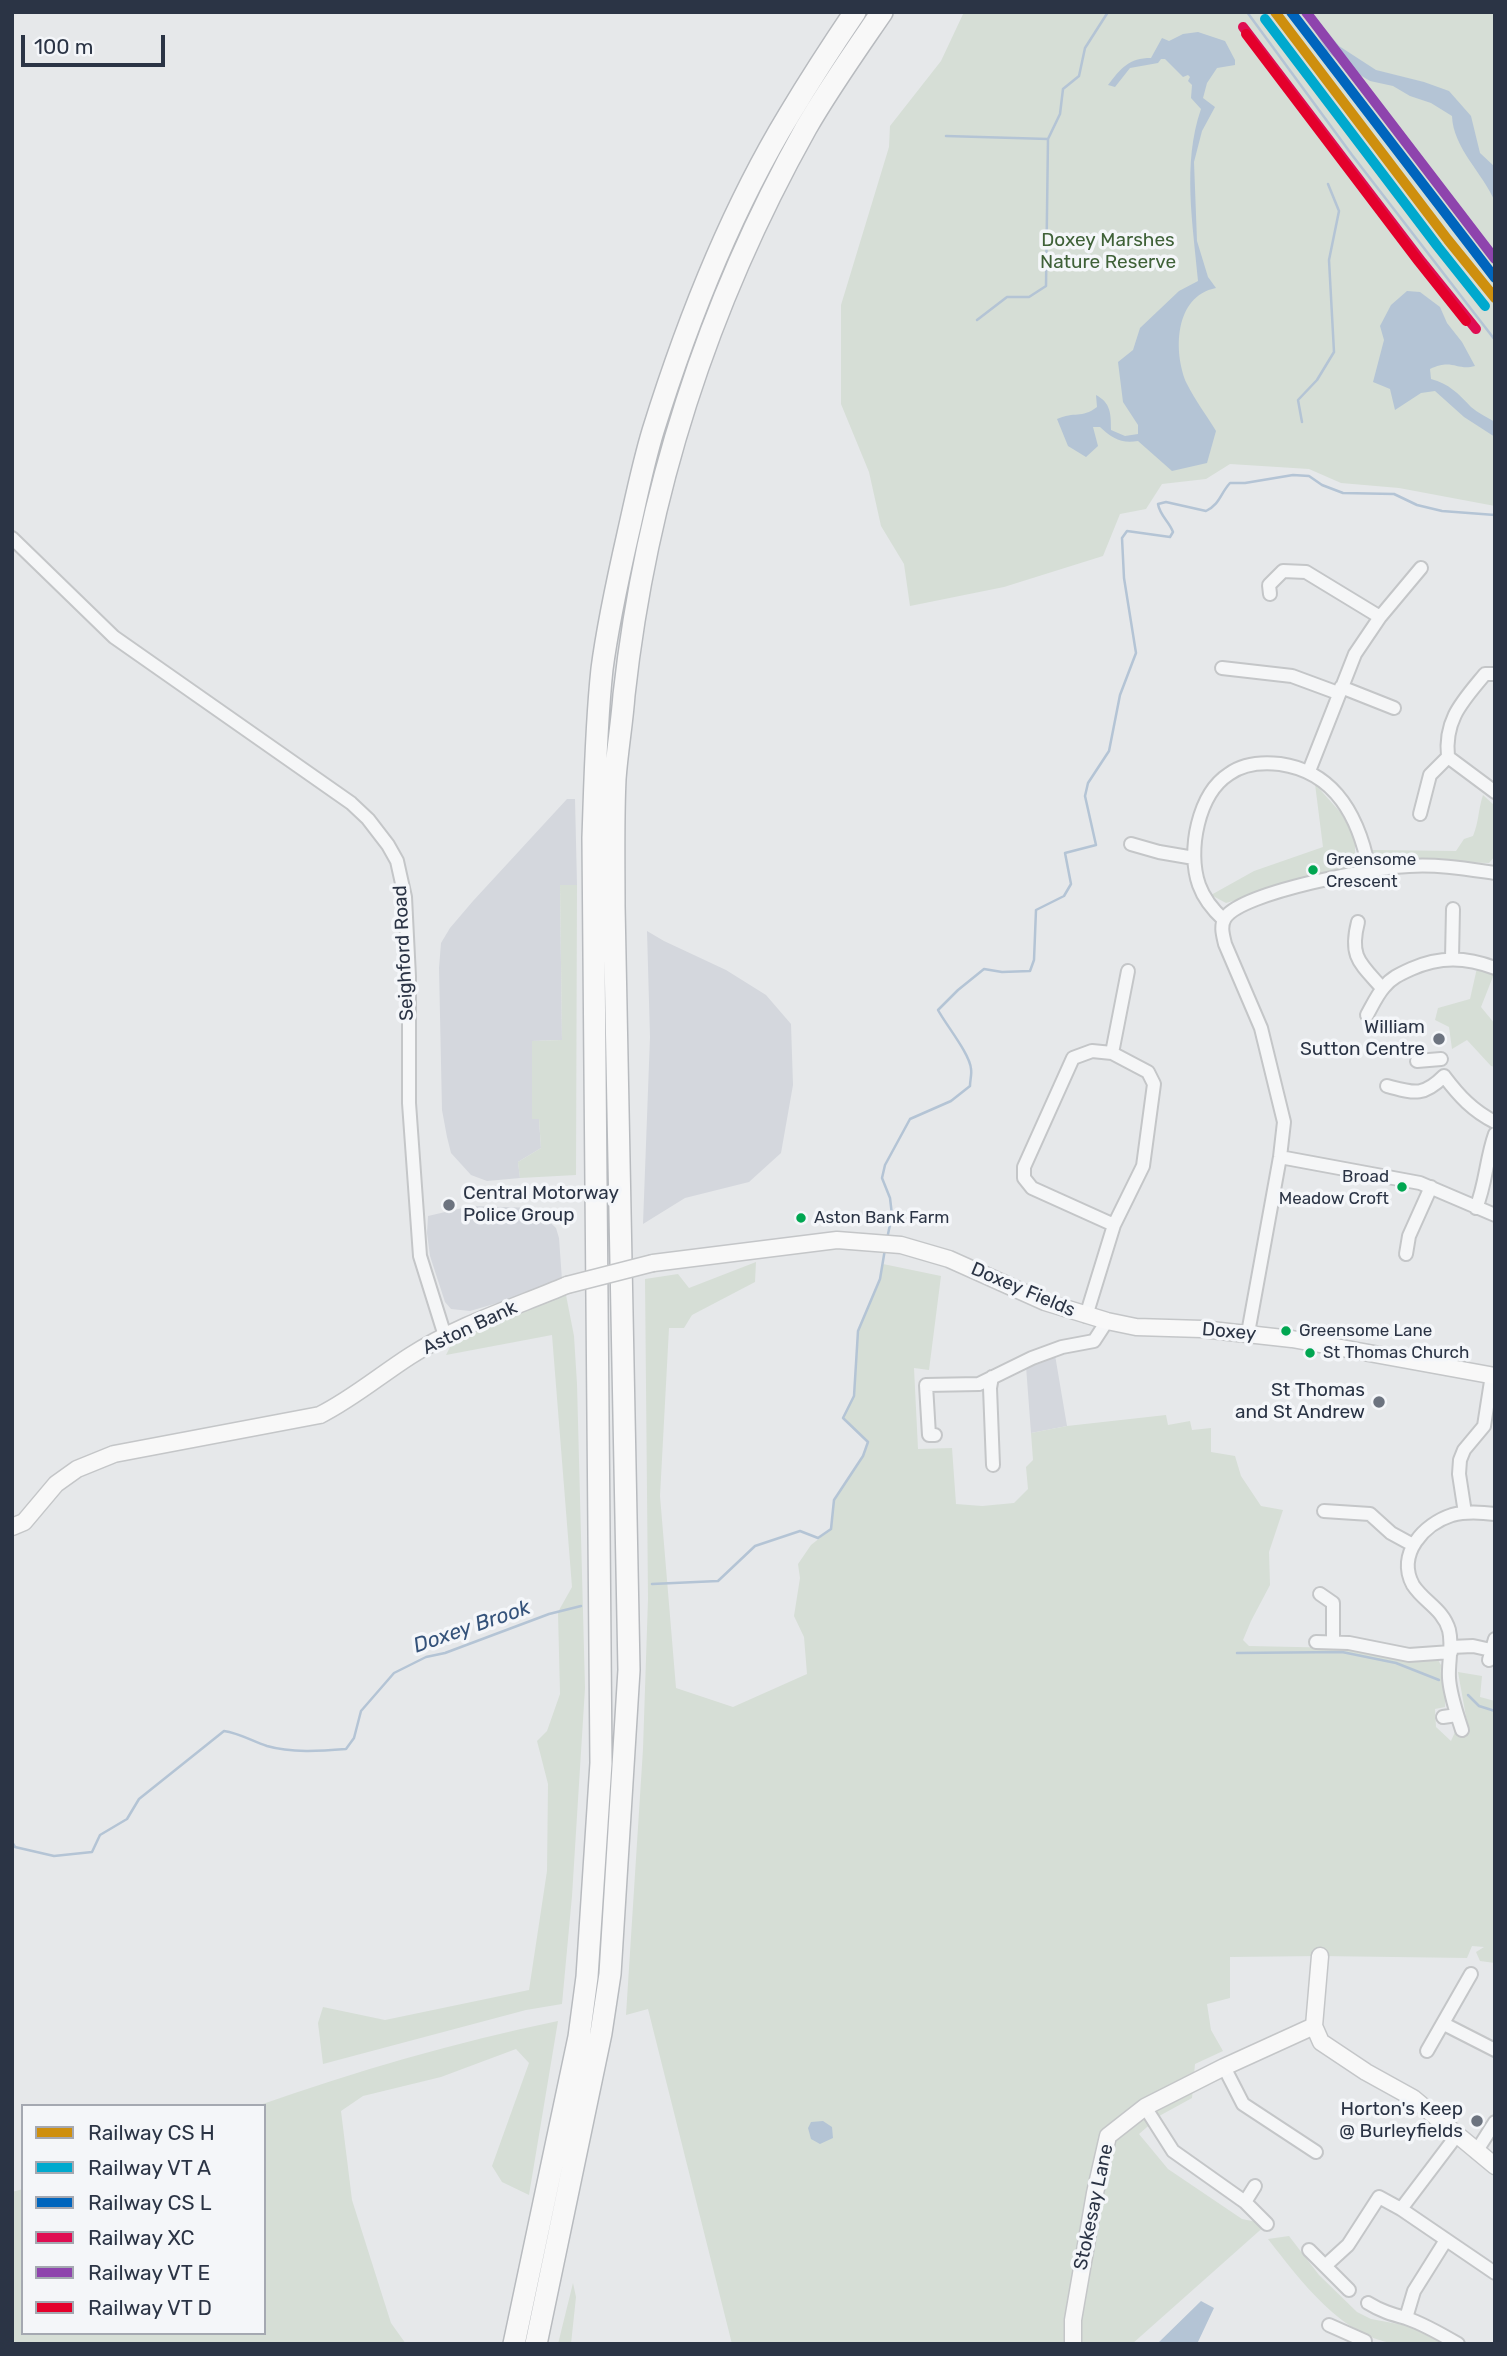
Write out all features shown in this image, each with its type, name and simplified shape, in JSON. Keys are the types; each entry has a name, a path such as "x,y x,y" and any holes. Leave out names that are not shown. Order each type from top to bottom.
{"highway":[{"path":"514,2344 579,2037 587,1977 601,1763 593,838 596,729 612,603 643,467 660,409 714,266 782,127 855,12"},
{"path":"536,2344 601,2033 610,1974 629,1670 614,906 615,779 628,651 651,526 702,354 770,195 808,125 882,12"}],"street":[{"name":"Seighford Road","path":"12,538 114,637 351,803 368,819 397,861 405,897 409,977 409,1103 420,1256 445,1336"},
{"path":"1269,589 1283,571 1306,572 1380,617"},
{"path":"1309,771 1355,654 1380,617 1419,575"},
{"path":"1222,668 1292,676 1388,706 1377,717"},
{"path":"1495,674 1485,674 1462,701 1451,720 1447,747 1448,757 1495,792"},
{"path":"1420,814 1430,775 1448,757"},
{"path":"1224,920 1205,899 1198,884 1194,858 1204,806 1213,787 1230,773 1250,764 1272,763 1309,771 1334,790 1348,809 1363,840 1369,869"},
{"path":"1131,844 1194,858"},
{"path":"1248,1333 1284,1133 1282,1108 1261,1028 1225,944 1224,920 1231,911 1244,904 1321,880 1369,869 1411,865 1495,873"},
{"path":"1452,958 1453,909"},
{"path":"1358,922 1353,942 1359,961 1382,988"},
{"path":"1367,1015 1382,988 1392,978 1419,966 1452,958 1479,962 1495,968"},
{"path":"1114,1225 1031,1188 1024,1178 1024,1167 1073,1058 1092,1051 1112,1053 1128,971"},
{"name":"Doxey Fields","path":"949,1259 1045,1302 1086,1316 1114,1225 1143,1166 1154,1084 1148,1072 1112,1053"},
{"path":"1417,1061 1441,1059"},
{"path":"1387,1086 1412,1093 1430,1090 1444,1076 1459,1097 1479,1114 1495,1122"},
{"path":"1476,1208 1485,1185 1488,1155 1495,1134"},
{"path":"1280,1157 1406,1180 1495,1215"},
{"path":"1406,1254 1409,1236 1431,1188"},
{"name":"Aston Bank","path":"12,1527 24,1522 56,1484 77,1469 143,1446 320,1415 345,1402 410,1356 445,1336 567,1284 653,1263 836,1240 901,1245 949,1259"},
{"name":"Doxey","path":"1086,1316 1136,1327 1248,1333 1493,1375"},
{"path":"935,1435 929,1435 926,1385 979,1384 1062,1347 1094,1341 1107,1321"},
{"path":"1465,1513 1459,1474 1460,1460 1464,1450 1484,1426 1493,1375"},
{"path":"992,1377 990,1388 993,1465"},
{"path":"1324,1511 1370,1514 1391,1533 1413,1545"},
{"path":"1462,1730 1449,1678 1451,1649 1448,1626 1443,1616 1419,1592 1410,1576 1408,1560 1413,1545 1431,1526 1465,1513 1495,1514"},
{"path":"1320,1594 1334,1603 1333,1642"},
{"path":"1316,1642 1371,1646 1409,1655 1473,1646 1492,1650"},
{"path":"1443,1717 1457,1715"},
{"path":"1320,1956 1314,2026 1321,2042 1413,2098 1495,2166"},
{"path":"1427,2052 1471,1974"},
{"path":"1444,2024 1495,2050"},
{"name":"Stokesay Lane","path":"1073,2344 1075,2309 1108,2136 1145,2107 1314,2026"},
{"path":"1224,2067 1243,2104 1316,2152"},
{"path":"1145,2107 1173,2151 1245,2202 1267,2224"},
{"path":"1476,2152 1495,2122"},
{"path":"1401,2209 1457,2135"},
{"path":"1245,2202 1255,2186"},
{"path":"1325,2266 1348,2245 1379,2197 1495,2273"},
{"path":"1406,2318 1414,2291 1446,2240"},
{"path":"1309,2250 1349,2290"},
{"path":"1368,2303 1386,2314 1406,2318 1438,2331 1458,2344"},
{"path":"1329,2325 1345,2339 1365,2341"}],"shaded area":[{"path":"567,799 575,799 577,885 560,886 562,1040 532,1041 532,1119 539,1119 541,1148 518,1162 520,1178 487,1181 471,1175 451,1153 447,1137 442,1110 439,968 441,943 473,901"},
{"path":"647,931 726,970 766,995 791,1024 793,1085 781,1153 749,1182 685,1198 643,1224 650,1037"},
{"path":"471,1206 535,1208 556,1228 562,1280 470,1311 451,1309 445,1302 430,1256 428,1216"},
{"path":"1055,1355 1067,1426 1031,1433 1026,1366"}],"green space":[{"name":"Doxey Marshes Nature Reserve","path":"964,12 1495,12 1495,506 1399,488 1341,483 1309,469 1230,464 1206,479 1162,484 1146,509 1120,514 1103,556 1004,587 910,606 904,564 881,526 869,472 841,404 841,305 889,147 890,126 941,61"},
{"path":"1315,784 1341,813 1355,839 1355,865 1226,903 1211,895 1254,871 1323,847"},
{"path":"1483,795 1495,806 1495,856 1489,863 1374,859 1373,850 1456,851 1464,839 1473,836"},
{"path":"560,885 577,885 576,1175 520,1178 518,1162 541,1148 539,1119 532,1119 532,1041 562,1040"},
{"path":"1477,968 1494,974 1481,1007 1495,1024 1495,1067 1467,1040 1452,1049 1449,1027 1435,1020 1438,1008 1470,999"},
{"path":"756,1262 755,1282 692,1315 684,1328 669,1328 660,1496 676,1688 733,1707 807,1674 804,1637 794,1616 800,1578 798,1564 811,1545 831,1529 834,1500 863,1456 867,1442 843,1418 854,1396 858,1331 880,1279 883,1264 941,1276 929,1370 914,1368 918,1449 952,1448 956,1504 982,1506 1014,1503 1028,1489 1026,1467 1033,1460 1031,1433 1067,1426 1166,1415 1168,1425 1190,1421 1192,1430 1211,1428 1211,1452 1235,1456 1241,1476 1261,1506 1283,1510 1269,1552 1270,1585 1243,1640 1249,1646 1344,1648 1414,1661 1438,1660 1441,1665 1445,1707 1435,1709 1436,1727 1451,1741 1455,1732 1468,1728 1458,1672 1482,1676 1480,1697 1495,1701 1495,1963 1480,1961 1476,1952 1484,1947 1472,1946 1467,1958 1230,1957 1230,1998 1207,2004 1211,2030 1223,2051 1195,2064 1192,2098 1161,2115 1139,2134 1168,2169 1242,2219 1267,2224 1132,2344 732,2344 648,2009 626,2015 643,1749 648,1599 645,1279 678,1274 689,1288"},
{"path":"566,1295 574,1336 577,1384 585,1688 572,1896 562,2004 526,2010 323,2064 318,2023 323,2007 385,2020 529,1990 547,1871 548,1784 537,1741 547,1731 560,1694 558,1612 572,1587 552,1335 446,1355 454,1339"},
{"path":"558,2021 529,2195 502,2182 492,2166 529,2063 516,2049 441,2077 363,2096 341,2111 352,2200 391,2323 406,2344 12,2344 12,2192 21,2190 21,2335 266,2335 266,2104 263,2104 406,2058"},
{"path":"1289,2236 1319,2275 1357,2312 1371,2319 1414,2327 1443,2344 1399,2344 1379,2340 1341,2319 1309,2289 1268,2239"},
{"path":"573,2283 576,2297 571,2344 558,2344"}],"water":[{"path":"1303,12 1311,12 1339,46 1376,70 1449,91 1471,116 1480,153 1495,167 1495,202 1457,139 1452,116 1393,86 1370,81 1342,64 1327,51"},
{"path":"1198,32 1225,41 1235,60 1235,65 1217,68 1207,83 1203,98 1215,107 1202,131 1194,162 1197,241 1208,277 1216,288 1202,293 1192,302 1185,314 1179,342 1187,384 1216,431 1207,463 1172,471 1138,441 1117,439 1100,427 1093,427 1098,446 1086,457 1068,446 1057,419 1091,411 1097,407 1096,395 1105,402 1109,410 1111,430 1125,436 1138,434 1138,425 1123,402 1118,362 1133,350 1140,328 1179,291 1198,281 1190,173 1195,130 1201,109 1191,98 1192,85 1188,81 1190,77 1183,77 1165,59 1161,59 1158,63 1130,68 1115,87 1108,85 1126,65 1151,58 1162,38 1169,41 1183,34"},
{"path":"1407,291 1420,292 1440,307 1447,323 1462,342 1475,366 1438,366 1430,369 1431,379 1448,386 1474,409 1495,422 1495,437 1464,417 1435,391 1421,393 1395,410 1390,389 1373,382 1384,340 1380,326 1391,305"},
{"path":"823,2121 832,2127 833,2138 820,2144 811,2139 808,2128 811,2122"},
{"path":"1201,2301 1214,2308 1197,2344 1157,2344"}],"waterway":[{"path":"977,320 1007,297 1029,297 1046,286 1048,139 1060,114 1063,89 1079,76 1085,48 1108,12"},
{"path":"1247,12 1352,155 1495,340"},
{"path":"946,136 1048,139"},
{"path":"1302,422 1298,400 1317,380 1334,352 1329,260 1339,211 1328,184"},
{"name":"Doxey Brook","path":"887,1239 892,1215 890,1198 882,1178 885,1165 910,1119 951,1101 970,1086 970,1063 938,1010 984,969 1002,972 1030,971 1034,960 1036,910 1064,896 1071,884 1065,853 1096,845 1085,796 1088,783 1109,751 1120,695 1136,653 1124,578 1122,538 1127,531 1170,537 1173,532 1158,504 1166,502 1206,511 1217,502 1230,483 1293,475 1309,476 1322,485 1343,493 1394,494 1417,505 1442,511 1495,515"},
{"name":"Doxey Brook","path":"652,1584 718,1581 755,1546 800,1531 818,1538 831,1529 834,1500 863,1456 868,1442 843,1418 854,1396 858,1331 880,1279 885,1249"},
{"name":"Doxey Brook","path":"12,1842 15,1847 54,1856 92,1852 100,1835 127,1819 139,1799 224,1731 286,1750 346,1749 354,1738 361,1711 394,1673 426,1657 445,1653 549,1614 581,1606"},
{"path":"1237,1653 1342,1652 1396,1663 1439,1680"},
{"path":"1468,1695 1479,1706 1495,1711"}],"transit line":[{"path":"1275,12 1495,298"},
{"path":"1291,12 1495,278"},
{"path":"1306,12 1495,259"},
{"path":"1265,19 1485,306"},
{"path":"1246,34 1466,321"}],"rail line":[{"name":"XC","path":"1243,27 1476,329"}],"place":[{"name":"Greensome Crescent","path":"1313,870"},
{"name":"William Sutton Centre","path":"1439,1039"},
{"name":"Broad Meadow Croft","path":"1402,1187"},
{"name":"Central Motorway Police Group","path":"449,1205"},
{"name":"Aston Bank Farm","path":"801,1218"},
{"name":"Greensome Lane","path":"1286,1331"},
{"name":"St Thomas Church","path":"1310,1353"},
{"name":"St Thomas and St Andrew","path":"1379,1402"},
{"name":"Horton's Keep @ Burleyfields","path":"1477,2121"}]}
